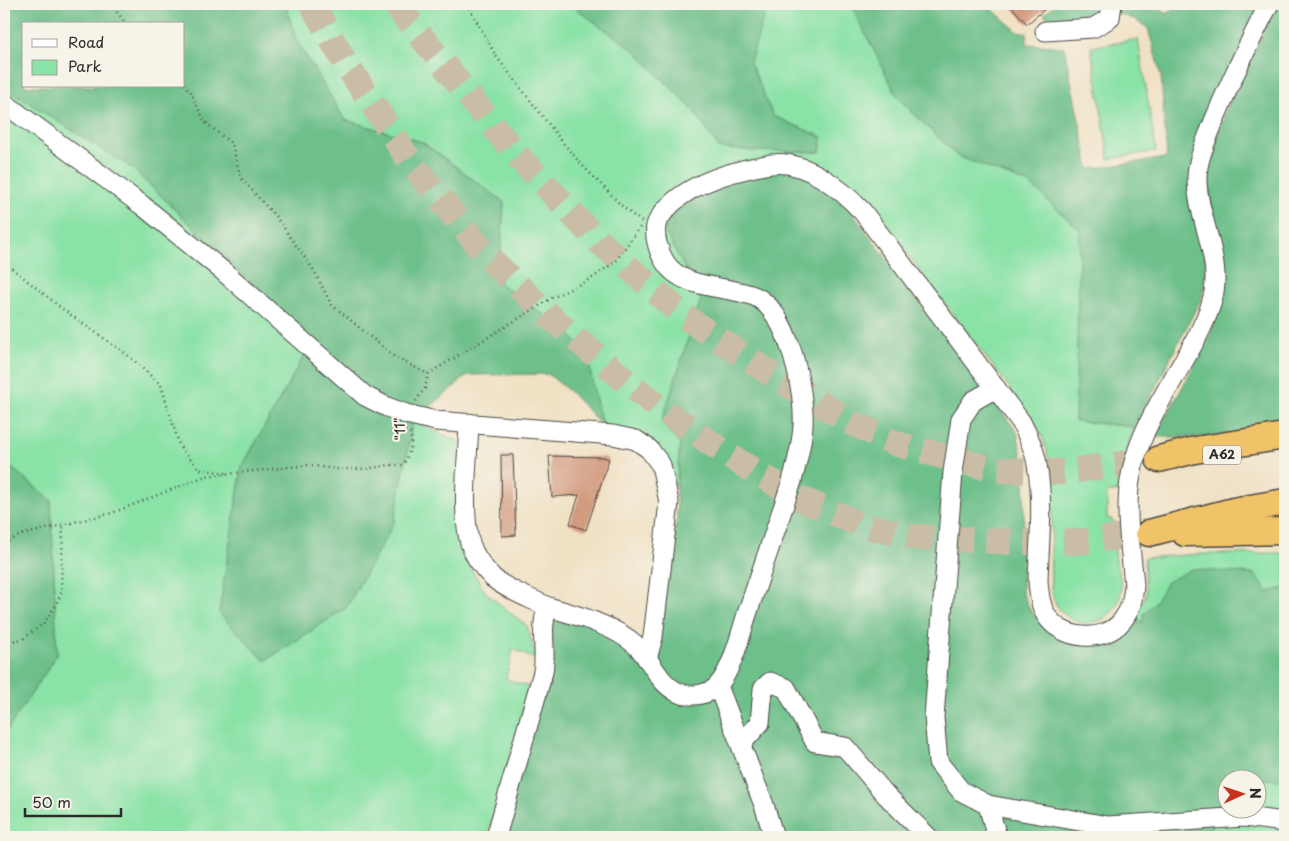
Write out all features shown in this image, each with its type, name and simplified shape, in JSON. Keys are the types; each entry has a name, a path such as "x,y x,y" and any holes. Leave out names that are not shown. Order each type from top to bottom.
{"highway":[{"name":"Α62","path":"1285,436 1195,450 1159,460 1285,448"},
{"path":"1285,502 1233,511 1149,533 1285,531"}],"street":[{"path":"1045,31 1094,28 1110,18 1112,4"},
{"path":"469,423 466,502 468,532 474,552 482,566 499,582 548,607 585,617 605,626 637,646 663,682 678,692 689,695 704,693 718,686 738,643 792,481 803,424 800,386 793,356 780,322 768,305 756,297 729,288 693,283 679,277 665,263 649,224 669,205 692,190 716,178 743,169 774,164 790,165 815,173 845,194 862,211 1021,422 1038,465 1040,492 1038,581 1039,594 1045,614 1055,626 1070,634 1093,636 1110,631 1122,622 1133,597 1129,501 1130,476 1134,462 1151,419 1207,314 1215,286 1215,271 1198,187 1200,158 1219,108 1269,4"},
{"path":"4,103 143,206 223,272 364,396 406,414 436,421 613,435 636,440 649,449 661,465 669,502 653,637 647,659"},
{"path":"996,388 973,401 961,420 953,472 934,717 938,762 961,791 988,805 1108,826 1244,818 1285,822"},
{"path":"496,837 544,666 543,622 548,607"},
{"path":"741,744 760,723 762,689 770,682 786,688 814,742 845,747 885,794 928,837"},
{"path":"718,686 764,805 774,837"},
{"path":"988,805 997,837"}],"path":[{"path":"111,4 124,22"},
{"path":"185,85 191,92 194,102 205,122 232,144 241,178 276,217 315,272 331,304 396,358 428,374 552,298 594,277 616,261 649,224 624,208 564,144 496,56 467,4"},
{"path":"4,262 65,311 128,356 161,386 180,447 199,469 231,474"},
{"name":"\"11\"","path":"4,543 21,535 112,513 206,476 310,465 343,469 403,465 410,454 412,440 406,414 420,397 428,380 428,374"},
{"path":"4,642 23,639 43,624 55,607 61,594 63,524"}],"green space":[{"path":"4,4 285,4 296,40 345,120 422,142 504,202 499,283 568,332 588,356 602,425 569,391 548,374 468,375 413,421 394,523 346,608 265,661 219,613 242,467 305,354 279,310 132,168 4,87"},
{"path":"285,4 574,4 578,10 634,50 695,112 719,148 754,151 820,152 822,137 773,116 749,62 766,10 774,4 852,4 898,98 957,156 1030,184 1080,230 1075,421 1135,427 1124,459 1117,492 1107,492 1107,518 1111,519 1114,523 1115,557 1121,585 1119,600 1115,608 1102,619 1086,623 1077,622 1069,618 1058,607 1051,588 1052,489 1047,452 1040,433 1028,412 907,254 859,196 666,233 701,299 662,421 680,444 676,489 669,467 648,437 602,425 594,392 568,332 499,283 504,202 422,142 345,120 296,40"},
{"path":"574,4 774,4 766,10 750,62 773,116 822,137 820,152 754,151 719,148 695,112 634,50 578,10"},
{"path":"852,4 986,4 1017,31 1027,33 1027,44 1064,47 1089,169 1167,158 1161,76 1148,28 1134,19 1116,13 1053,24 1044,14 1056,4 1155,4 1166,14 1180,4 1260,4 1197,148 1206,269 1202,297 1135,427 1075,421 1080,230 1030,184 957,156 898,98"},
{"path":"1277,4 1285,4 1285,426 1205,437 1154,437 1211,333 1217,314 1221,254 1206,187 1205,171 1226,110"},
{"path":"1138,39 1156,151 1109,159 1091,47"},
{"path":"4,87 132,168 279,310 305,354 242,467 219,612 265,661 346,607 394,523 413,421 459,442 457,530 468,564 486,593 527,626 537,660 513,649 506,679 529,687 487,837 4,837 4,735 57,655 51,500 4,462"},
{"path":"742,164 822,173 1017,432 1025,470 1022,592 1030,610 1042,623 1078,636 1131,613 1143,623 1144,613 1154,604 1167,582 1192,569 1254,574 1268,592 1285,588 1285,780 1266,779 1266,768 1216,768 1216,814 1210,830 1204,837 501,837 527,740 554,661 551,617 579,615 646,662 661,648 657,617 677,518 676,489 680,444 662,421 701,299 666,233 661,206"},
{"path":"4,462 51,500 57,655 4,735"},
{"path":"1285,553 1285,588 1144,623 1131,613 1137,612 1146,595 1144,558 1199,554"},
{"path":"1266,779 1285,780 1285,837 1204,837 1210,830 1216,814 1216,818 1266,818"}],"building":[{"path":"1009,4 1051,4 1027,24"},
{"path":"501,455 513,455 516,535 502,536"},
{"path":"549,456 603,457 609,459 586,530 570,524 579,495 552,497"}],"tunnel":[{"path":"312,4 344,61 412,164 486,255 546,313 628,383 665,412 742,464 803,500 862,525 913,537 1015,542 1079,542 1149,533"},
{"path":"395,4 515,153 593,236 685,317 768,372 852,423 897,444 996,470 1063,472 1159,459"}]}
